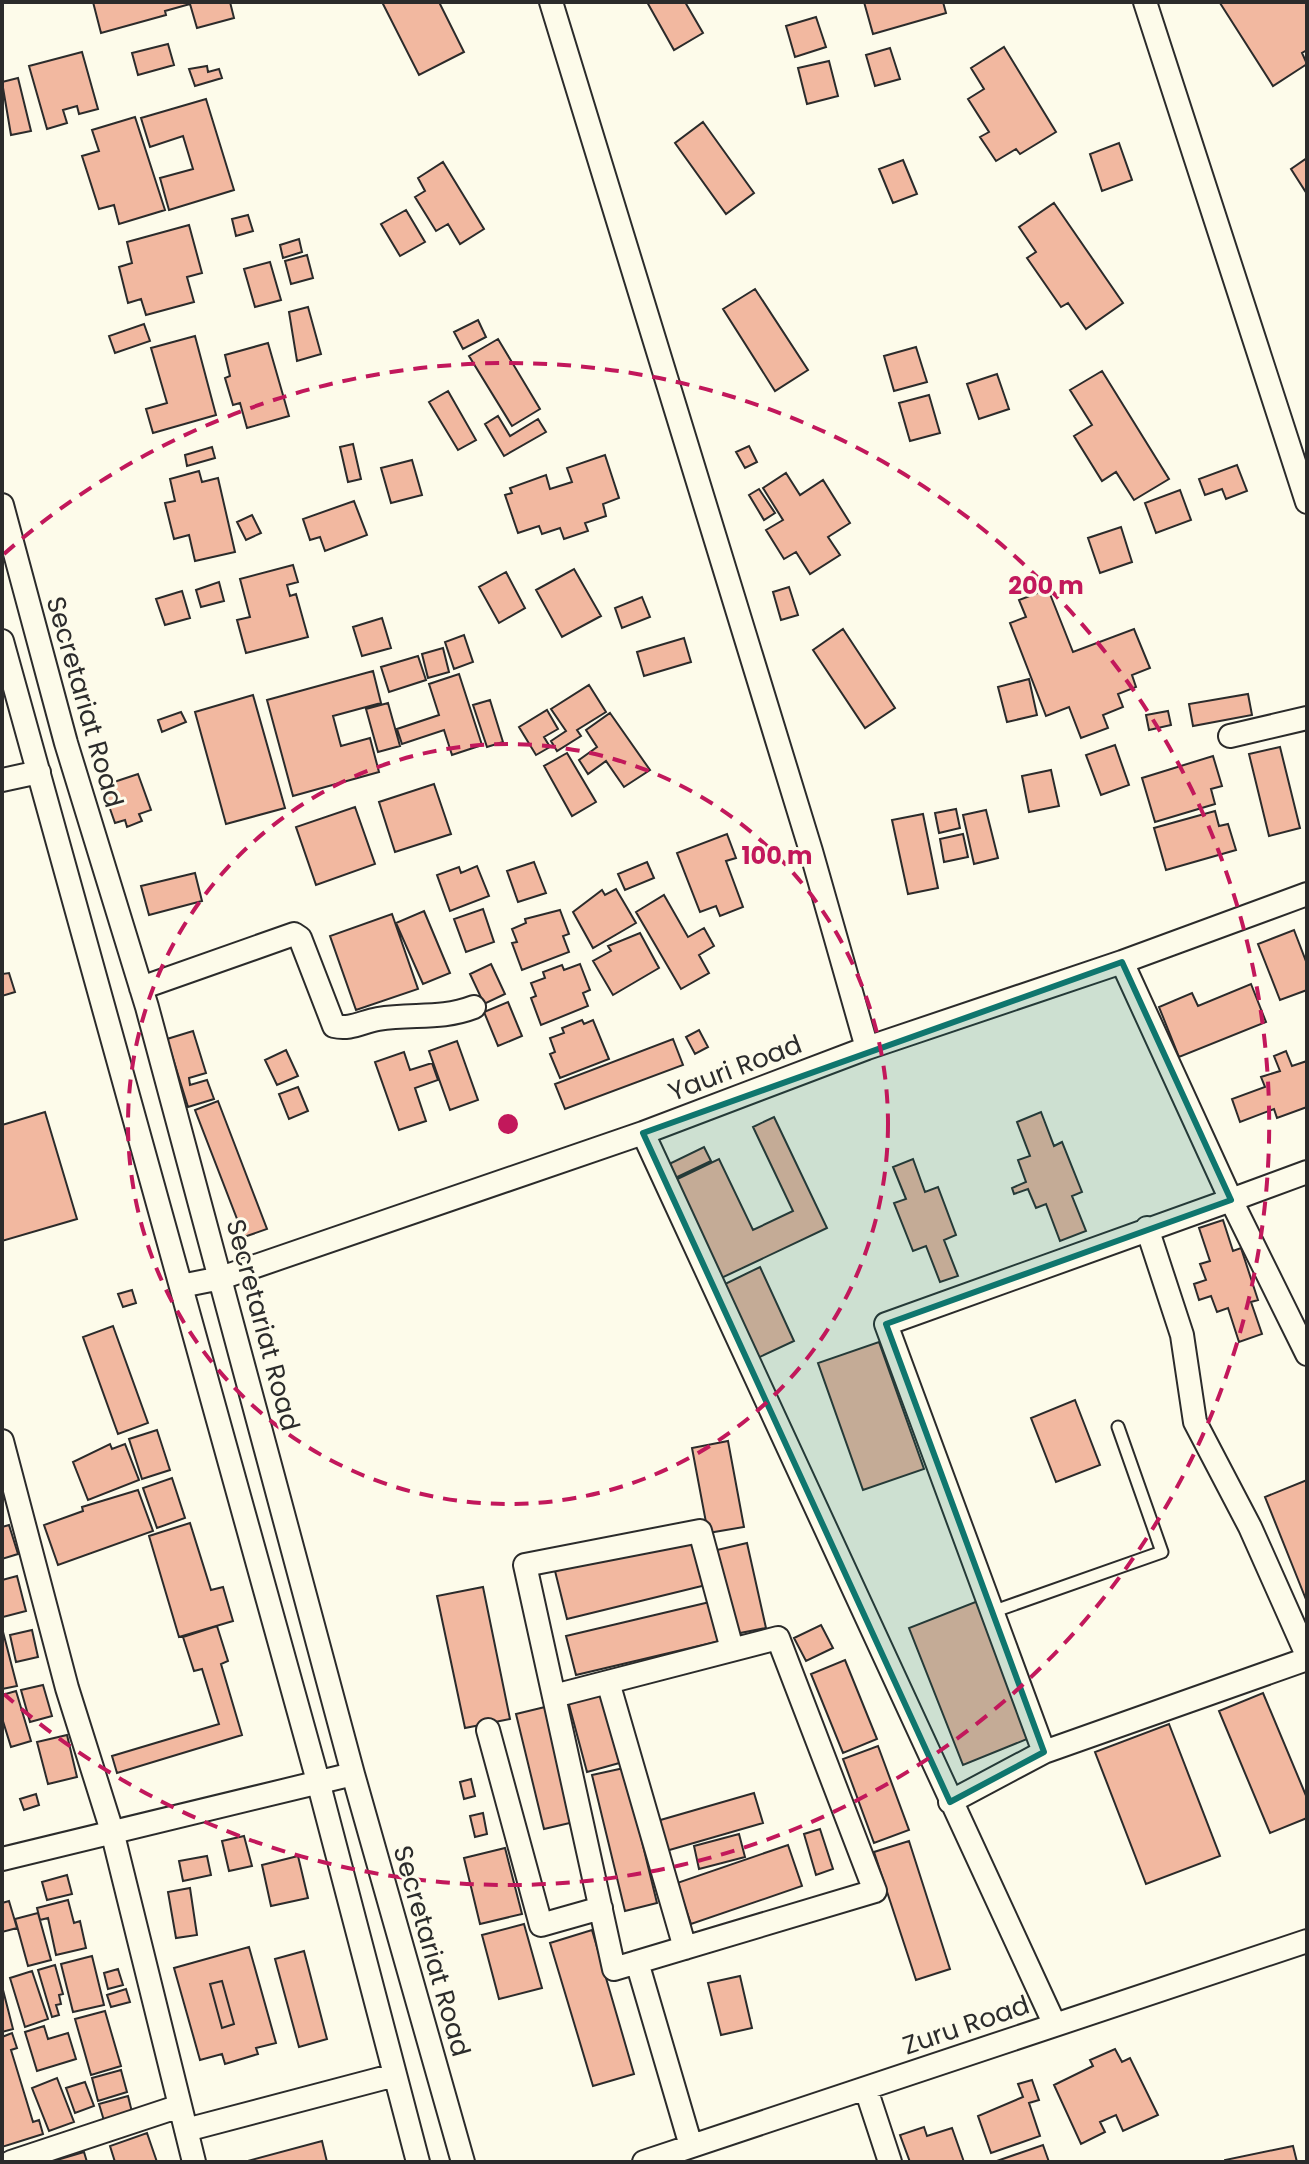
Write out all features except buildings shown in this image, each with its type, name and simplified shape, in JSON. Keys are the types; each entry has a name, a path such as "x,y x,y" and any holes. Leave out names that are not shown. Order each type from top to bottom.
{"street":[{"path":"551,2 811,851 867,1048"},
{"path":"1145,2 1307,502"},
{"name":"Secretariat Road","path":"2,505 66,743 141,988 353,1774 463,2162"},
{"path":"2,641 10,700 39,772 318,1781 418,2162"},
{"path":"1230,736 1307,718"},
{"path":"2,780 39,772"},
{"name":"Yauri Road","path":"181,1286 221,1278 643,1133 867,1048 1122,962 1307,894"},
{"path":"141,988 294,934 300,938 334,1026 345,1028 380,1019 449,1016 474,1007"},
{"path":"1122,962 1231,1200 1307,1354"},
{"path":"643,1133 1054,2023"},
{"path":"1044,1752 886,1324 1307,1172"},
{"path":"950,1802 1044,1752 1307,1657 1250,1527 1195,1422 1182,1335 1147,1228"},
{"path":"2,1441 67,1688 112,1831 194,2162"},
{"path":"554,1696 778,1638 875,1891 614,1969 525,1565 700,1531 732,1649"},
{"path":"608,1682 685,1948"},
{"path":"488,1730 541,1925 601,1908"},
{"path":"2,1859 353,1774"},
{"name":"Zuru Road","path":"644,2162 1307,1941"},
{"path":"637,1962 691,2146"},
{"path":"186,2130 395,2075"},
{"path":"866,2089 890,2162"},
{"path":"11,2162 180,2106"}],"lane":[{"path":"992,1612 1162,1552 1118,1427"}],"highlighted area":[{"path":"1122,962 1231,1200 886,1324 1044,1752 950,1802 643,1133"}]}
